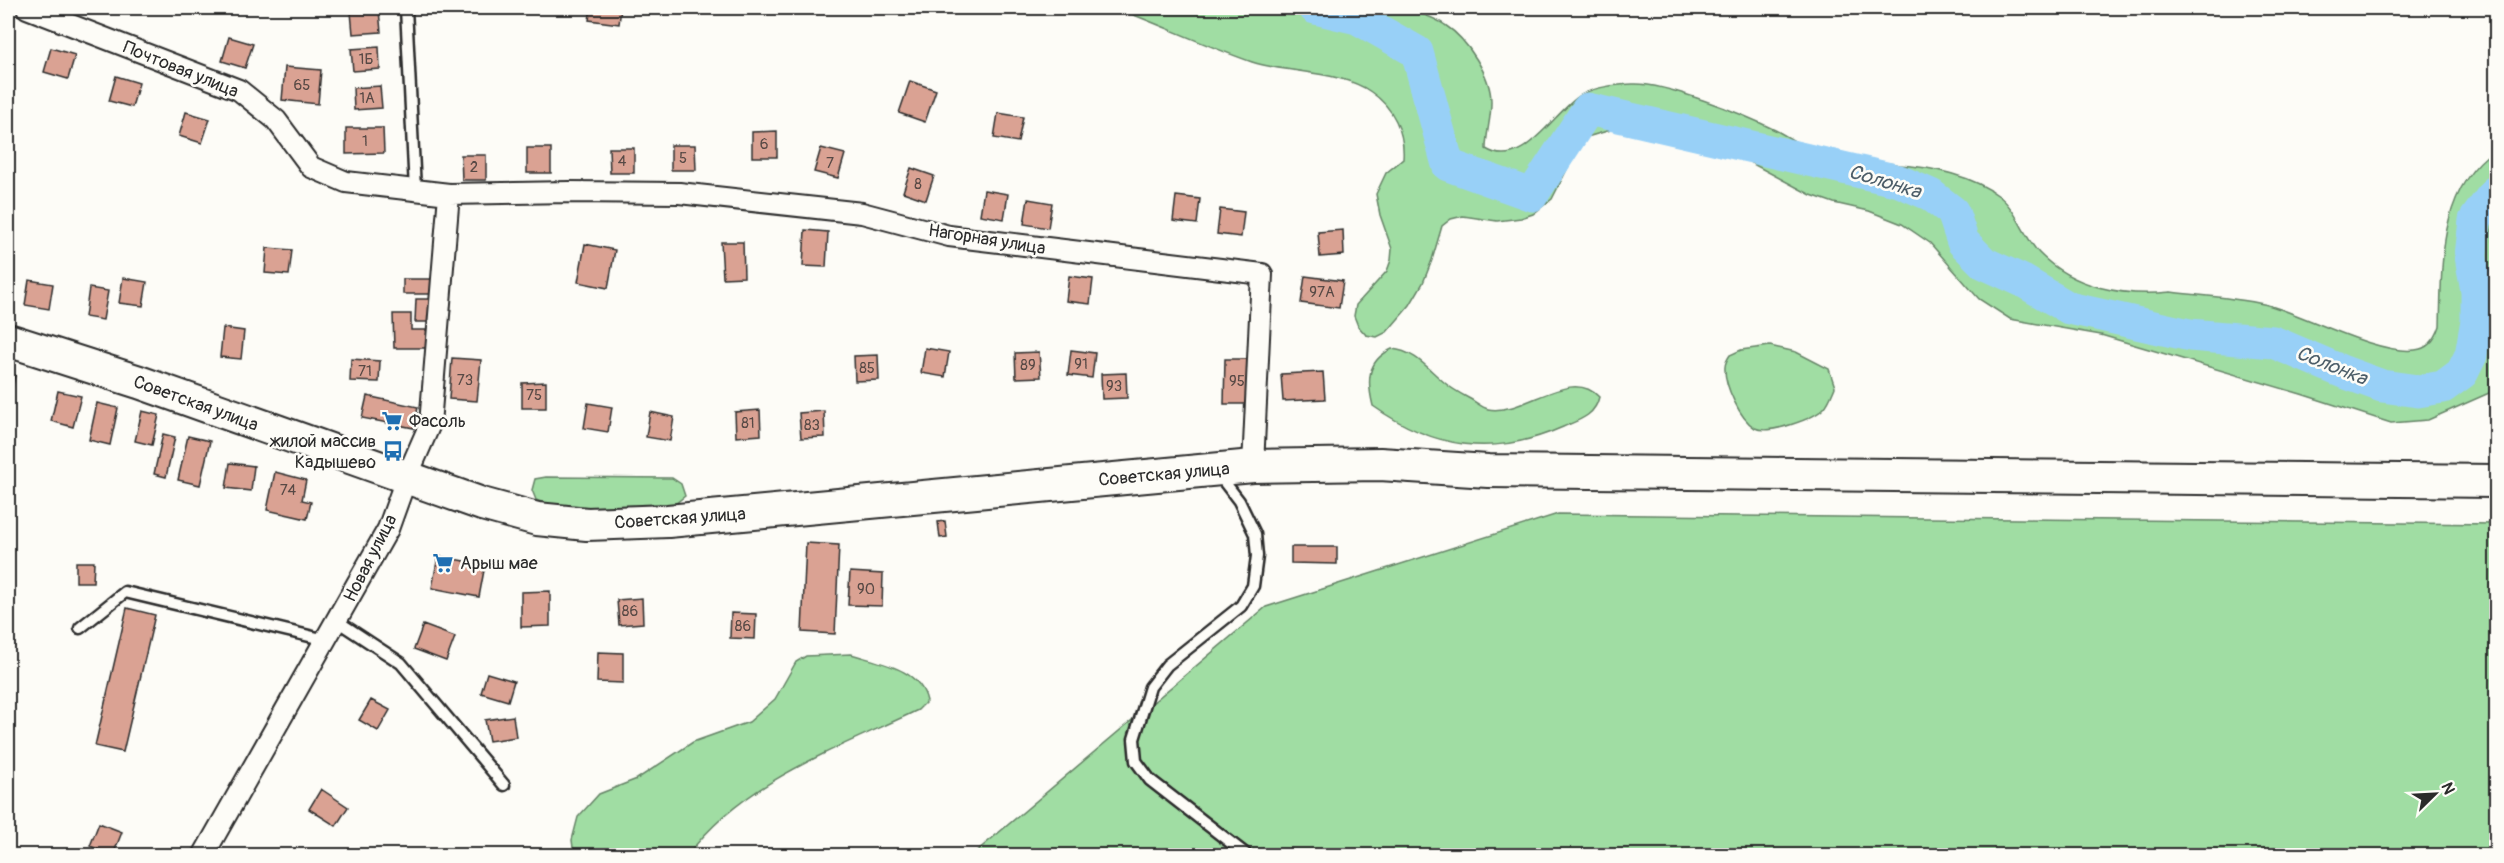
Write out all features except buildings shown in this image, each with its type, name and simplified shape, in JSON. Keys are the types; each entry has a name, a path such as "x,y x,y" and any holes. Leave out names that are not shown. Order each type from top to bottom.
{"main road":[{"name":"Советская улица","path":"8,340 139,382 406,479 537,519 587,524 668,521 1253,466 1380,464 1488,471 2496,481"}],"street":[{"name":"Почтовая улица","path":"27,8 239,90 276,120 311,167 346,182 449,194"},
{"name":"Нагорная улица","path":"449,194 678,193 862,213 949,236 1262,274 1253,466"},
{"name":"Новая улица","path":"203,855 388,530 406,479 430,424 449,194"}],"lane":[{"path":"406,8 415,190"},
{"path":"1215,470 1239,501 1255,534 1257,556 1253,586 1241,606 1167,665 1150,687 1134,739 1137,761 1150,780 1248,855"},
{"path":"80,628 125,592 326,640"},
{"path":"337,621 401,663 504,785"}],"green space":[{"path":"1116,8 1397,8 1416,12 1434,19 1453,31 1462,39 1477,60 1490,93 1491,109 1486,149 1500,154 1513,153 1525,147 1570,103 1587,92 1607,86 1634,84 1665,88 1704,100 1743,116 1805,146 1852,157 1939,170 1977,183 2005,202 2039,253 2067,275 2083,282 2118,291 2171,292 2260,303 2364,341 2400,350 2424,348 2436,335 2440,326 2443,253 2453,206 2463,184 2477,165 2496,149 2496,214 2492,231 2496,258 2496,390 2428,420 2391,423 2101,335 2010,319 1979,299 1930,243 1902,224 1869,211 1811,195 1740,157 1644,127 1621,127 1587,137 1579,146 1552,199 1533,214 1497,221 1463,216 1451,219 1442,226 1423,283 1410,305 1387,332 1377,337 1366,335 1358,326 1354,316 1356,305 1387,271 1392,249 1380,215 1376,194 1386,173 1403,159 1400,130 1386,105 1359,85 1330,76 1252,62"},
{"path":"1770,346 1796,352 1829,369 1835,387 1824,408 1811,417 1780,428 1761,430 1749,424 1739,409 1727,383 1725,365 1730,355 1741,350"},
{"path":"1392,349 1408,353 1421,361 1451,388 1488,409 1516,406 1561,389 1574,387 1587,389 1599,397 1594,409 1586,416 1537,437 1512,443 1488,445 1441,440 1396,421 1373,406 1370,373 1377,360"},
{"path":"546,477 672,478 681,484 685,496 665,507 558,508 536,500 532,490 535,479"},
{"path":"1558,514 2496,524 2496,855 971,856 1266,607"},
{"path":"851,654 886,664 907,674 923,690 927,701 918,710 793,769 764,787 710,829 688,855 574,855 572,840 578,817 599,794 637,779 693,742 749,722 775,699 796,662 806,656"}],"waterway":[{"name":"Солонка","path":"1315,8 1357,18 1417,52 1448,165 1532,195 1588,109 1899,181 1931,195 1953,212 1963,242 1984,263 2023,281 2069,308 2190,335 2273,342 2382,386 2418,391 2443,387 2462,373 2471,355 2477,320 2477,292 2471,256 2475,220 2496,191"}],"place":[{"name":"Фасоль","path":"392,421"},
{"name":"жилой массив Кадышево","path":"393,451"},
{"name":"Арыш мае","path":"443,563"}]}
